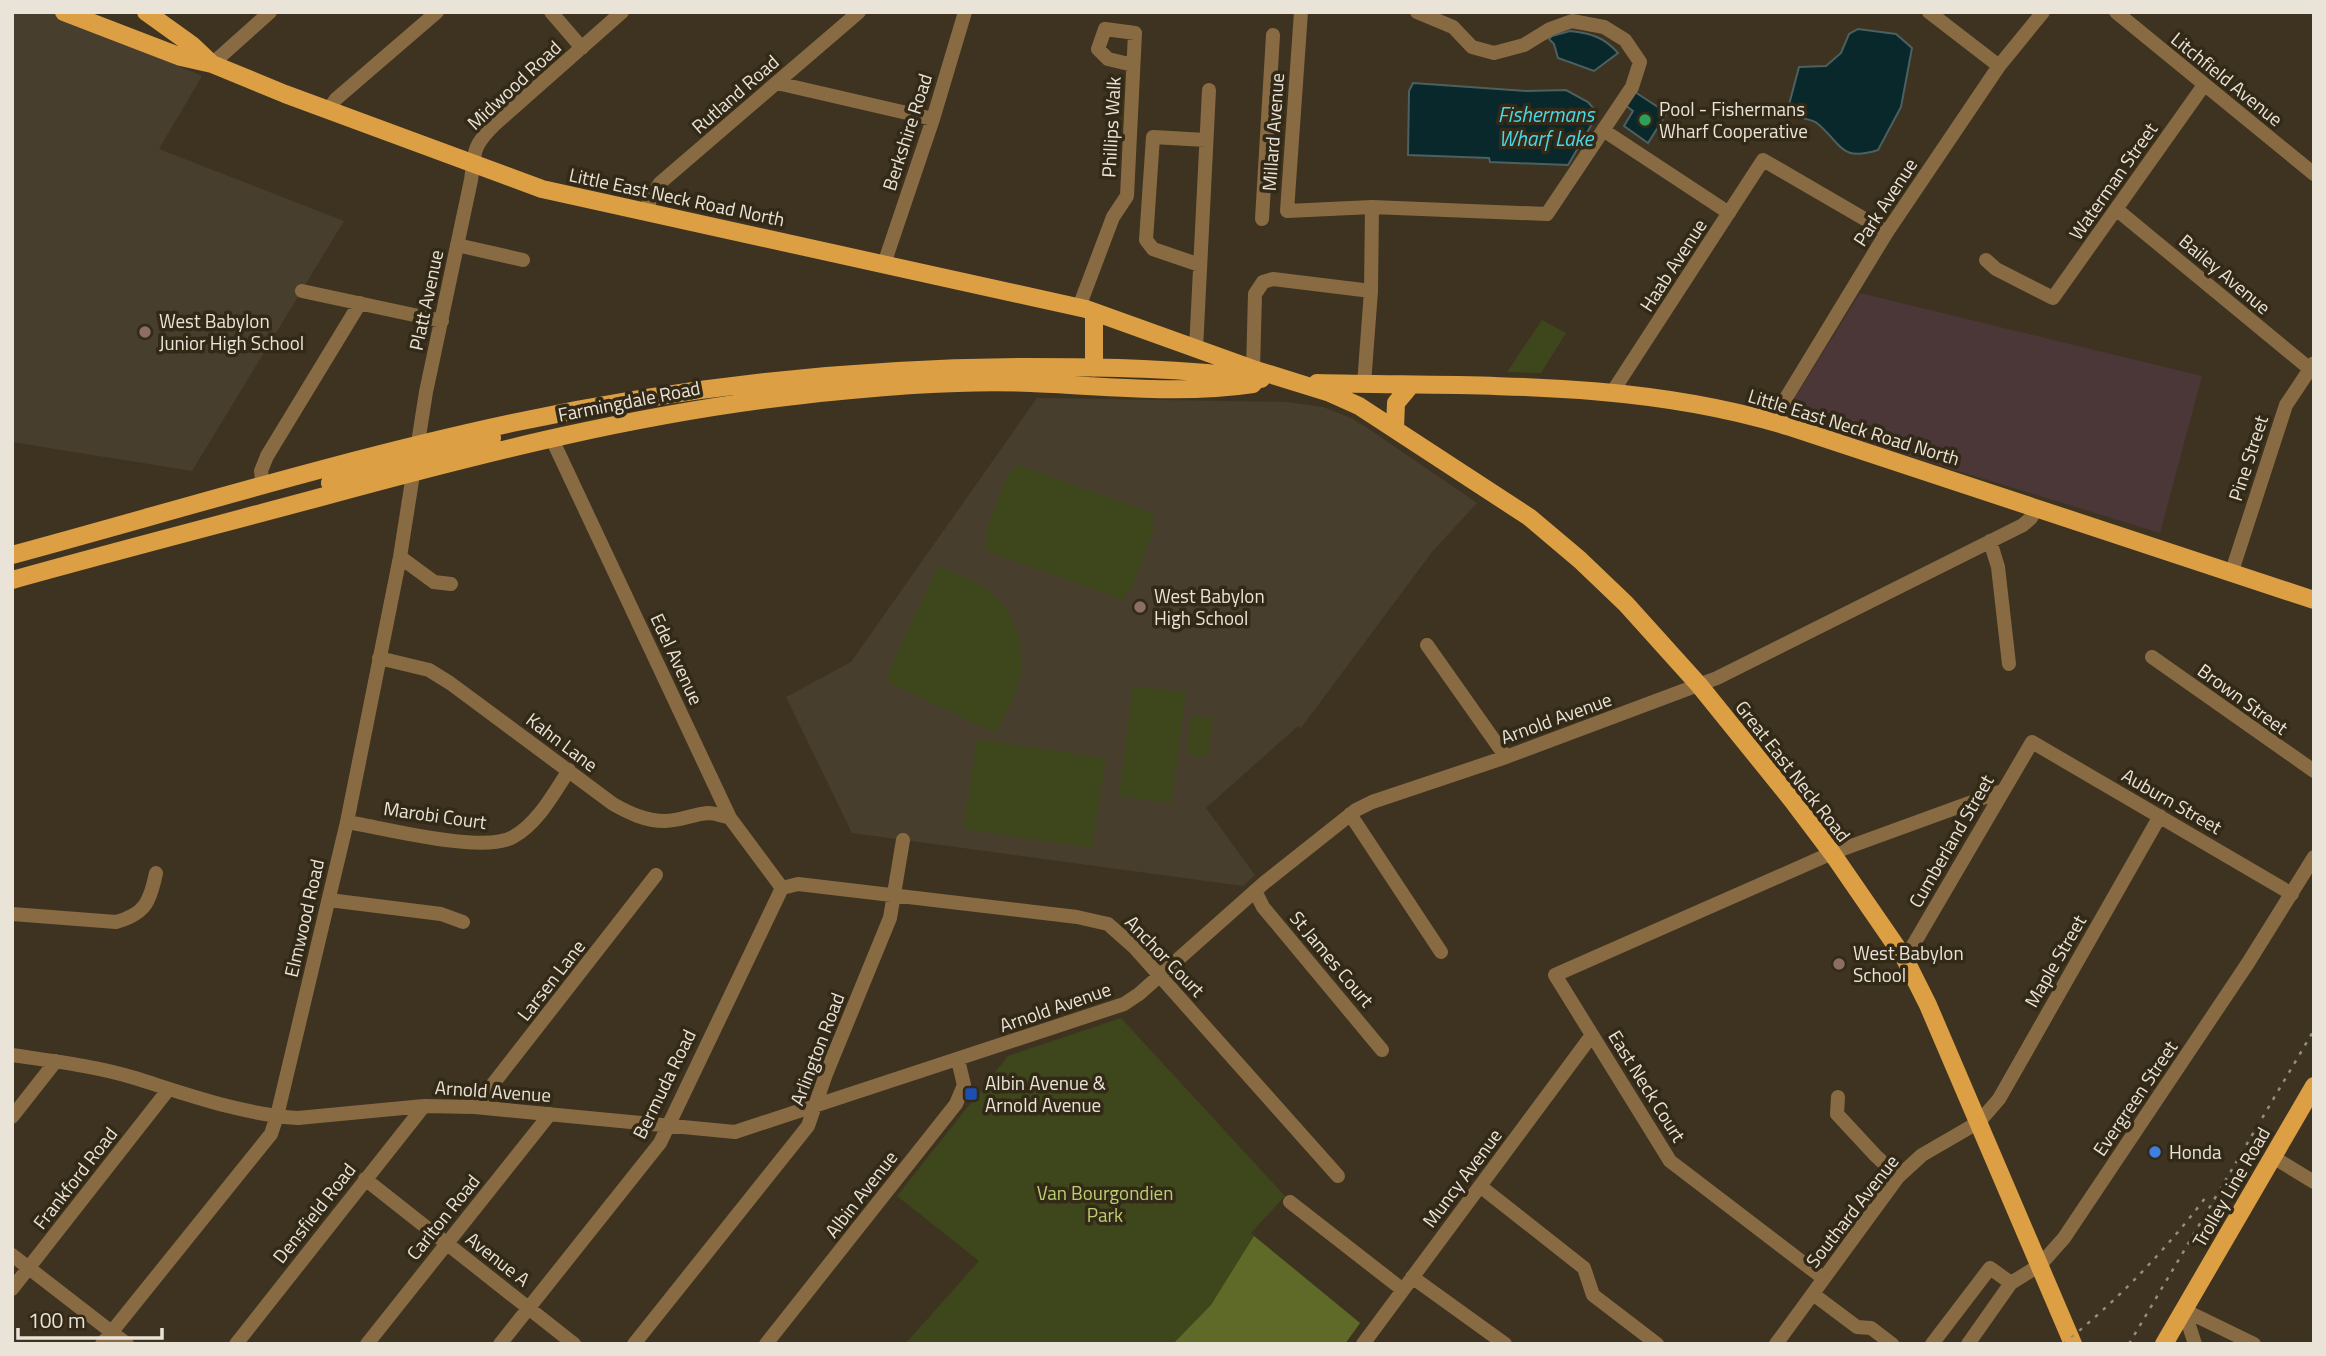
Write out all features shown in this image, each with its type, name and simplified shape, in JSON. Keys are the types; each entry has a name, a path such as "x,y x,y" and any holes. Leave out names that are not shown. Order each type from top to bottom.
{"main road":[{"name":"Little East Neck Road North","path":"65,12 181,57 212,64 245,79 551,192 1087,310 1294,382"},
{"path":"146,12 192,45 212,64"},
{"path":"1087,310 1094,368"},
{"name":"Farmingdale Road","path":"415,459 548,416 698,390 842,375 973,368 1094,368 1217,373 1270,381 1364,384"},
{"name":"Farmingdale Road","path":"16,554 263,487 714,406 868,389 1029,383 1218,389 1270,381"},
{"name":"Great East Neck Road","path":"1294,382 1350,401 1495,493 1554,538 1626,604 1699,685 1760,760 1832,853 1905,959 1928,1005 2073,1344"},
{"name":"Little East Neck Road North","path":"1364,384 1613,391 1700,403 1772,421 2314,600"},
{"path":"1395,428 1396,403 1411,385"},
{"path":"17,576 273,510 326,484 415,459"},
{"path":"17,576 34,558 65,540"},
{"path":"16,554 17,576"},
{"name":"Trolley Line Road","path":"2164,1344 2314,1086"}],"street":[{"path":"212,64 270,12"},
{"path":"328,110 336,99 437,12"},
{"path":"551,12 582,48"},
{"name":"Midwood Road","path":"472,163 473,153 482,137 622,12"},
{"name":"Rutland Road","path":"646,212 660,183 859,12"},
{"name":"Berkshire Road","path":"884,264 933,119 965,12"},
{"name":"Millard Avenue","path":"1301,12 1287,211 1372,207 1547,214 1632,87 1640,62 1625,40 1604,27 1572,21 1550,29 1524,45 1494,53 1472,47 1452,27 1417,12"},
{"path":"1929,12 1999,66"},
{"name":"Park Avenue","path":"1772,421 1887,232 1999,66 2043,12"},
{"name":"Litchfield Avenue","path":"2116,12 2314,174"},
{"path":"1262,219 1273,35"},
{"name":"Phillips Walk","path":"1087,310 1113,217 1127,196 1133,65"},
{"path":"777,83 933,119"},
{"name":"Waterman Street","path":"1986,260 1996,269 2053,298 2204,85"},
{"path":"1196,349 1209,90"},
{"path":"1603,130 1729,213"},
{"path":"1200,265 1153,249 1146,240 1153,137 1206,140"},
{"name":"Haab Avenue","path":"1613,391 1763,160 1887,232"},
{"name":"Platt Avenue","path":"415,459 471,180 472,163"},
{"path":"1364,384 1371,291 1372,207"},
{"name":"Bailey Avenue","path":"2116,209 2312,366"},
{"path":"457,245 523,260"},
{"path":"1253,369 1255,294 1263,282 1273,279 1371,291"},
{"path":"302,290 442,321"},
{"path":"263,487 261,471 267,456 360,303"},
{"name":"Pine Street","path":"2232,571 2286,405 2312,366"},
{"name":"Edel Avenue","path":"551,437 730,818 782,888"},
{"name":"Elmwood Road","path":"102,1344 271,1134 347,822 400,557 415,459"},
{"name":"Arnold Avenue","path":"12,1055 133,1077 223,1107 277,1116 311,1117 424,1106 550,1114 735,1132 1118,1006 1134,998 1255,891 1349,814 1372,802 1506,757 1699,685 2026,523 2037,507"},
{"path":"1990,541 1998,567 2009,664"},
{"path":"400,557 434,582 451,584"},
{"path":"1427,645 1506,757"},
{"name":"Brown Street","path":"2152,657 2314,771"},
{"name":"Kahn Lane","path":"379,658 429,670 450,683 613,804 646,819 665,821 709,813 730,818"},
{"name":"Cumberland Street","path":"1905,959 2032,742"},
{"name":"Auburn Street","path":"2032,742 2292,894"},
{"name":"Marobi Court","path":"347,822 477,844 499,842 513,837 529,825 569,770"},
{"path":"1832,853 2002,791"},
{"path":"1349,814 1441,951"},
{"name":"Maple Street","path":"1979,1122 1999,1099 2160,816"},
{"name":"Arlington Road","path":"634,1344 808,1126 826,1074 890,918 903,840"},
{"name":"East Neck Court","path":"1823,1278 1670,1161 1555,975 1832,853"},
{"name":"Evergreen Street","path":"1968,1344 2011,1283 2040,1265 2071,1229 2314,857"},
{"path":"12,914 116,922 131,918 143,909 152,894 156,873"},
{"name":"Larsen Lane","path":"475,1108 656,875"},
{"name":"Anchor Court","path":"782,888 798,884 1077,917 1108,924 1161,975 1338,1176"},
{"name":"Bermuda Road","path":"500,1344 660,1143 782,888"},
{"name":"St James Court","path":"1255,891 1263,907 1382,1050"},
{"path":"328,900 441,914 463,922"},
{"name":"Muncy Avenue","path":"1363,1344 1592,1035"},
{"name":"Albin Avenue","path":"766,1344 956,1104 964,1085 958,1060"},
{"path":"12,1117 56,1061"},
{"name":"Frankford Road","path":"12,1289 168,1090"},
{"path":"1838,1097 1837,1114 1898,1177"},
{"name":"Densfield Road","path":"236,1344 424,1106"},
{"name":"Carlton Road","path":"367,1344 550,1114"},
{"name":"Southard Avenue","path":"1776,1344 1898,1177 1922,1155 1979,1122"},
{"path":"2273,1157 2314,1182"},
{"name":"Avenue A","path":"365,1179 574,1344"},
{"path":"1480,1186 1584,1268 1593,1295 1657,1344"},
{"path":"1290,1202 1403,1290"},
{"path":"12,1255 127,1344"},
{"path":"1932,1344 1990,1268 2011,1283"},
{"path":"1412,1278 1505,1344"},
{"path":"1813,1294 1857,1327 1871,1328 1892,1344"},
{"path":"2184,1310 2195,1344"},
{"path":"2184,1310 2254,1344"}],"shaded area":[{"name":"West Babylon Junior High School","path":"12,12 52,12 202,76 159,149 344,221 192,471 12,442"},
{"path":"1860,293 2202,376 2160,533 1783,417"},
{"name":"West Babylon High School","path":"1037,398 1287,402 1323,407 1366,427 1477,503 1432,552 1301,728 1298,726 1206,808 1255,875 1243,886 852,833 786,697 851,662"}],"green space":[{"path":"1542,320 1566,333 1541,373 1507,372"},
{"path":"1016,464 1155,514 1151,524 1155,526 1131,591 1127,590 1123,600 984,550 988,540 984,538 1008,472 1012,473"},
{"path":"938,566 988,590 1006,609 1018,634 1021,675 1013,700 995,733 890,683 887,675"},
{"path":"1133,686 1186,692 1171,803 1119,796"},
{"path":"1192,716 1213,718 1208,757 1186,754"},
{"path":"977,739 1106,758 1092,848 963,829"},
{"name":"Van Bourgondien Park","path":"1121,1018 1285,1196 1251,1233 1360,1323 1345,1344 905,1344 979,1261 897,1196 1008,1056"},
{"path":"1254,1236 1360,1323 1345,1344 1173,1344 1211,1305"}],"water":[{"path":"1858,29 1896,34 1912,48 1901,107 1878,150 1856,154 1843,149 1815,122 1786,116 1799,67 1826,66 1841,53 1849,34"},
{"path":"1570,31 1596,37 1618,53 1594,71 1558,58 1554,44 1549,39"},
{"name":"Fishermans Wharf Lake","path":"1413,83 1527,91 1566,90 1588,102 1595,110 1596,117 1568,165 1408,155 1409,91"},
{"name":"Pool - Fishermans Wharf Cooperative","path":"1635,92 1667,113 1648,143 1624,126 1633,111 1625,105"}],"railway":[{"path":"2129,1344 2314,1030"},
{"path":"2063,1344 2139,1275 2206,1197"}],"place":[{"name":"Pool - Fishermans Wharf Cooperative","path":"1645,120"},
{"name":"West Babylon Junior High School","path":"145,332"},
{"name":"West Babylon High School","path":"1140,607"},
{"name":"West Babylon School","path":"1839,964"},
{"name":"Albin Avenue & Arnold Avenue","path":"971,1094"},
{"name":"Honda","path":"2155,1152"}]}
